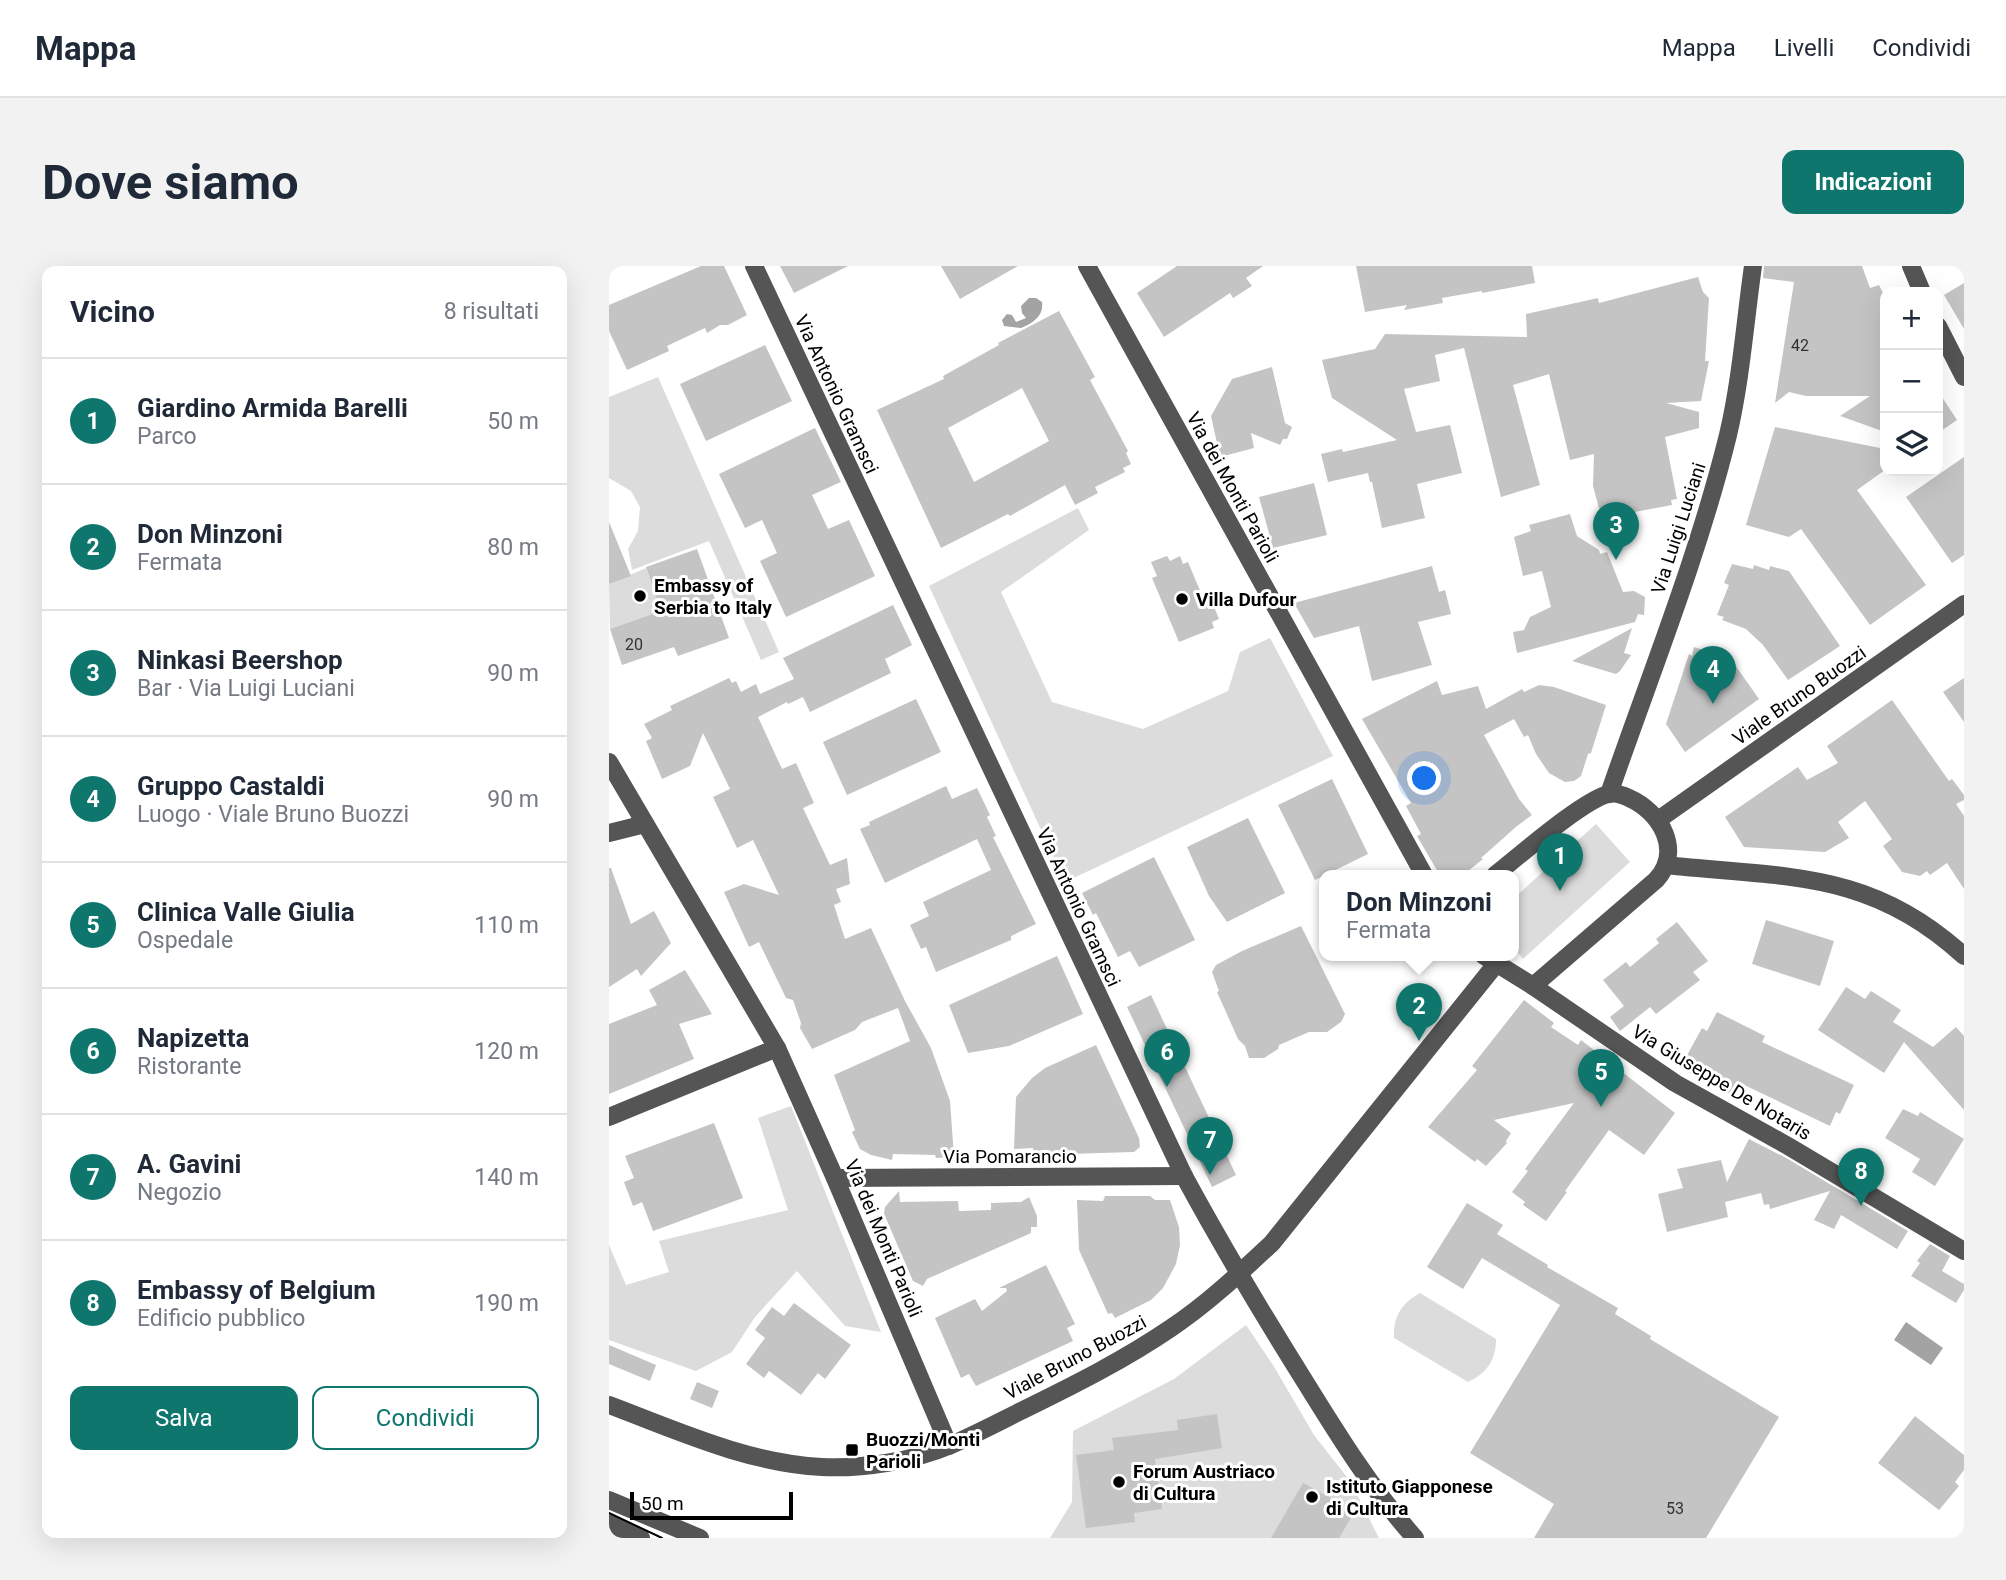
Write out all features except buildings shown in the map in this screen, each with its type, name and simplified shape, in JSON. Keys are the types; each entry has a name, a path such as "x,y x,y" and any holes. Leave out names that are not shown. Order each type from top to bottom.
{"street":[{"name":"Via Antonio Gramsci","path":"754,266 1184,1176 1238,1275 1351,1455 1415,1538"},
{"name":"Via dei Monti Parioli","path":"1087,266 1421,870"},
{"name":"Via Luigi Luciani","path":"1609,794 1669,622 1724,450 1734,406 1753,266"},
{"path":"1911,266 1919,287"},
{"path":"1943,336 1964,377"},
{"name":"Viale Bruno Buozzi","path":"1658,820 1964,604"},
{"path":"609,762 645,824 609,833"},
{"path":"1502,870 1590,802 1609,794 1616,793 1634,800 1651,812 1658,820 1669,846 1667,865 1656,880 1533,986"},
{"name":"Via dei Monti Parioli","path":"645,824 777,1048 949,1446"},
{"path":"1667,865 1779,875 1854,890 1905,911 1964,956"},
{"name":"Viale Bruno Buozzi","path":"609,1405 731,1450 770,1460 807,1466 862,1465 901,1459 949,1446 1109,1367 1173,1327 1238,1275 1285,1227 1489,961"},
{"name":"Via Giuseppe De Notaris","path":"1492,961 1675,1083 1964,1251"},
{"path":"609,1117 777,1048"},
{"name":"Via Pomarancio","path":"835,1178 1184,1176"},
{"path":"609,1500 700,1538"},
{"path":"609,1523 641,1538"}],"shaded area":[{"path":"1029,298 1042,302 1037,318 1021,328 1004,326 1002,320 1007,314 1012,315 1016,322 1026,318 1021,306"},
{"path":"658,377 779,652 761,660 709,541 632,570 628,549 638,531 640,507 631,491 609,478 609,397"},
{"path":"1078,508 1089,530 1001,592 1052,702 1143,729 1228,691 1240,652 1270,638 1333,756 1065,882 929,586"},
{"path":"646,568 662,611 610,629 609,584"},
{"path":"1596,824 1630,862 1523,959 1519,954 1519,893"},
{"path":"791,1106 881,1332 845,1326 797,1271 755,1317 732,1352 696,1371 609,1340 609,1245 626,1285 669,1272 659,1241 788,1210 758,1118"},
{"path":"1420,1293 1496,1339 1489,1365 1475,1378 1468,1382 1394,1338 1395,1323 1400,1311"},
{"path":"1906,1322 1943,1348 1931,1365 1894,1340"},
{"path":"1246,1325 1314,1435 1350,1481 1379,1538 1050,1538 1072,1502 1073,1431 1174,1379"}],"tram line":[{"path":"609,1513 662,1538"},
{"path":"609,1534 617,1538"}],"place":[{"name":"Ninkasi Beershop","path":"1616,560"},
{"name":"Embassy of Serbia to Italy","path":"640,596"},
{"name":"Villa Dufour","path":"1182,599"},
{"name":"Gruppo Castaldi","path":"1713,704"},
{"name":"Giardino Armida Barelli","path":"1560,891"},
{"name":"Don Minzoni","path":"1419,1041"},
{"name":"Napizetta","path":"1167,1087"},
{"name":"Clinica Valle Giulia","path":"1601,1107"},
{"name":"A. Gavini","path":"1210,1175"},
{"name":"Embassy of Belgium","path":"1861,1206"},
{"name":"Buozzi/Monti Parioli","path":"852,1450"},
{"name":"Forum Austriaco di Cultura","path":"1119,1482"},
{"name":"Istituto Giapponese di Cultura","path":"1312,1497"}]}
